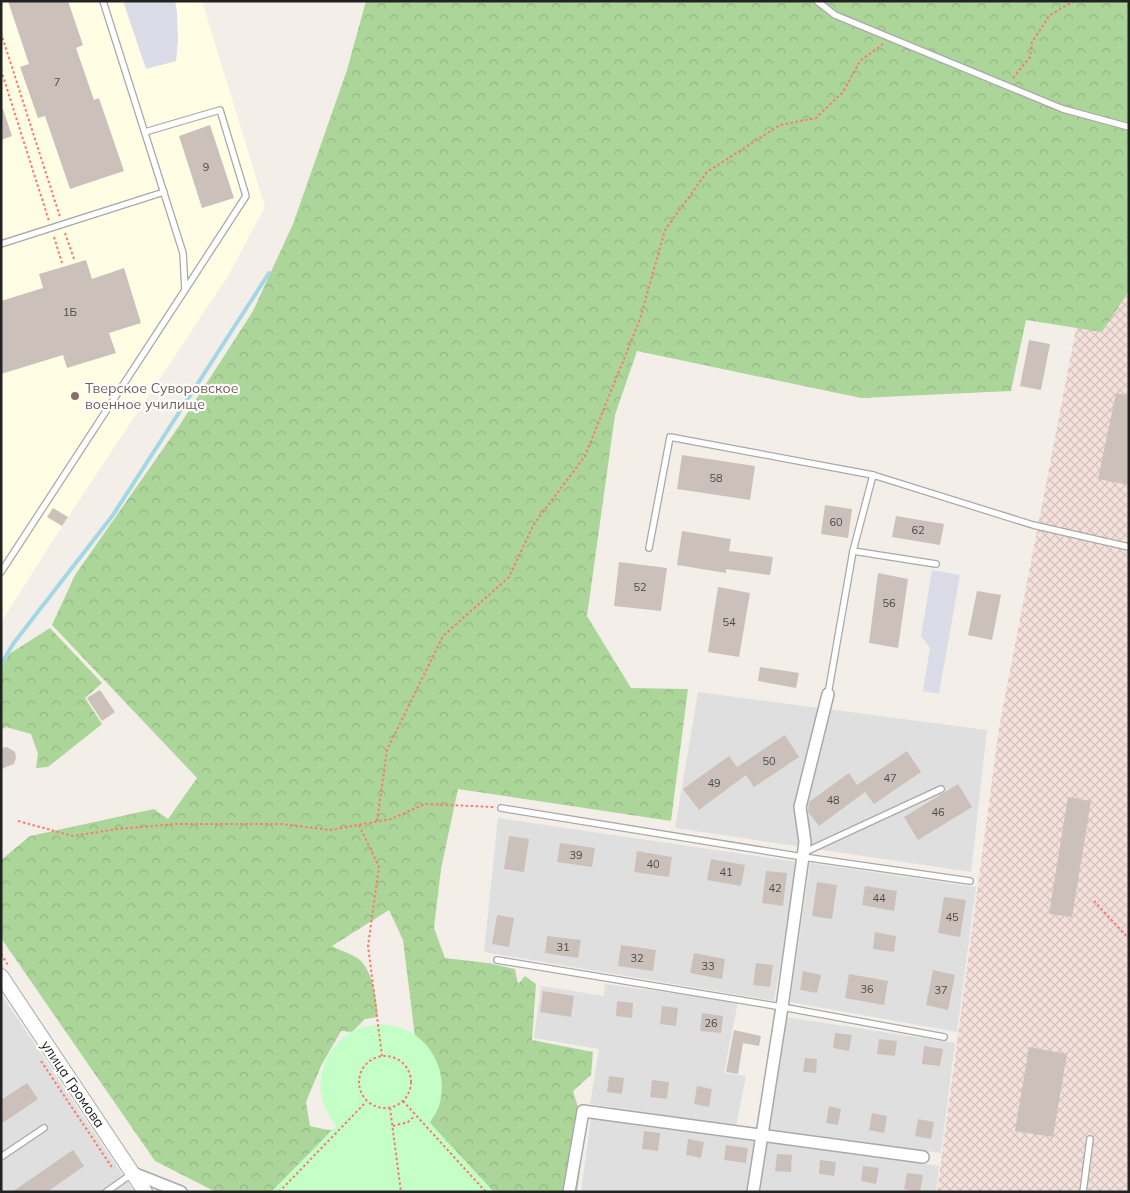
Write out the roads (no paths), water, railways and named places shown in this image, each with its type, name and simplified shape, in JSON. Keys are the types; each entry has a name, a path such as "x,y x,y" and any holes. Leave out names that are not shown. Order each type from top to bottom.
{"street":[{"path":"753,1192 805,842 800,807 828,694"},
{"name":"улица Громова","path":"1,976 145,1192"},
{"path":"569,1192 583,1111 923,1157"},
{"path":"133,1173 181,1192"}],"lane":[{"path":"103,1 183,253 185,290"},
{"path":"817,1 834,15 1063,109 1129,127"},
{"path":"1,572 246,196 220,110 145,132"},
{"path":"1,244 164,192"},
{"path":"649,548 670,437 873,475 1033,525 1129,547"},
{"path":"828,694 853,551 873,475"},
{"path":"853,551 936,564"},
{"path":"803,855 941,789"},
{"path":"501,808 970,881"},
{"path":"497,960 782,1007 944,1037"},
{"path":"1,1157 44,1128"},
{"path":"1083,1192 1090,1139"},
{"path":"106,1192 133,1173"}],"waterway":[{"path":"1,665 13,644 113,515 269,273"}],"place":[{"name":"Тверское Суворовское военное училище","path":"75,396"}]}
